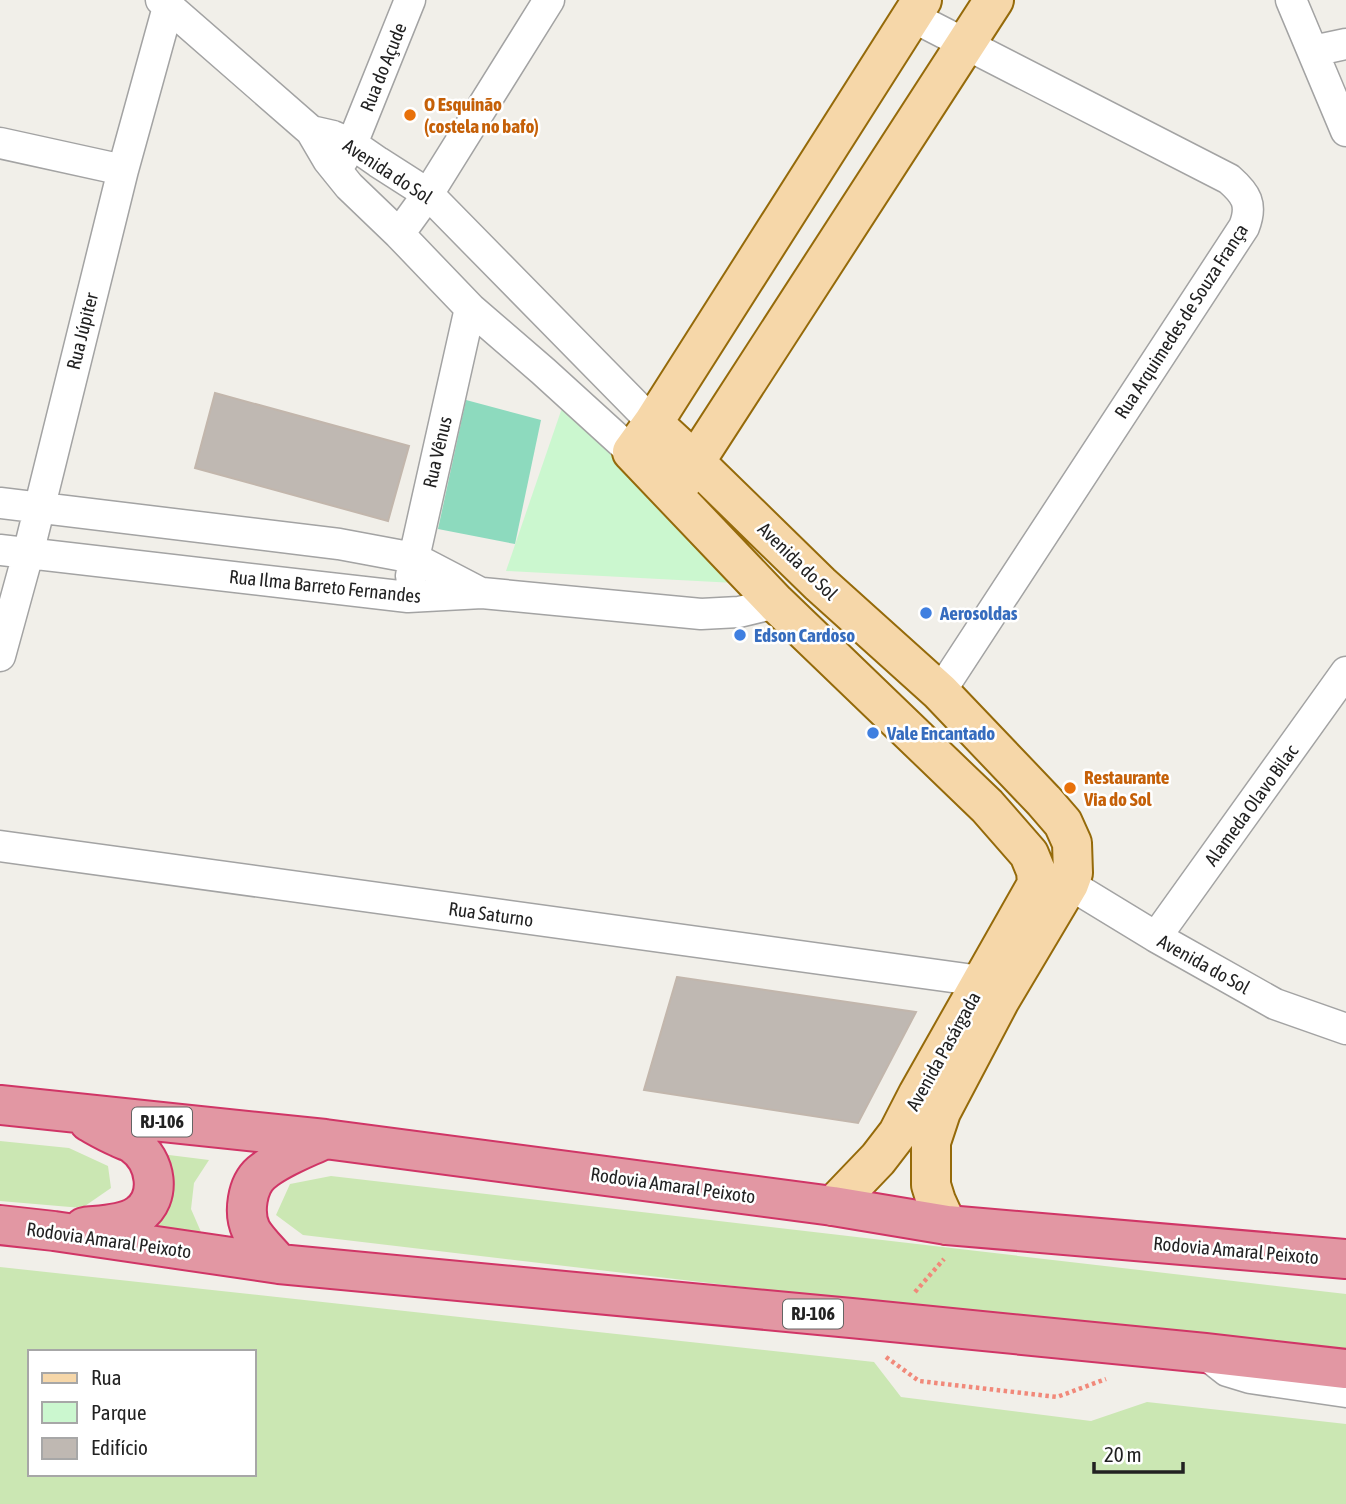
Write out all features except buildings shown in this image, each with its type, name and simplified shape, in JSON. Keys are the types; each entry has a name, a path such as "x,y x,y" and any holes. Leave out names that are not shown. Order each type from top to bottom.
{"highway":[{"name":"Rodovia Amaral Peixoto","path":"0,1105 325,1139 833,1206 960,1226 1346,1259"},
{"path":"54,1231 113,1223 139,1215 151,1197 154,1184 155,1174 151,1165 133,1144 72,1113"},
{"path":"279,1264 251,1230 247,1200 258,1175 325,1139"},
{"name":"Rodovia Amaral Peixoto","path":"0,1225 279,1264 1205,1353 1346,1369"}],"main road":[{"path":"674,496 694,461 994,0"},
{"path":"642,438 917,8"},
{"name":"Avenida do Sol","path":"642,438 694,461 820,584 940,692 1021,775 1063,823 1072,843 1073,873 1053,884 1036,871 1029,854 987,806 775,603 674,496 642,438"},
{"name":"Avenida Pasárgada","path":"833,1206 878,1159 898,1133 981,981 1053,884"},
{"name":"Avenida Pasárgada","path":"960,1226 936,1201 930,1185 931,1142 942,1112 1000,1000 1053,884"}],"street":[{"name":"Rua do Açude","path":"336,170 352,144 410,0"},
{"path":"399,234 428,194 549,0"},
{"path":"1291,0 1346,131"},
{"path":"165,4 311,131"},
{"name":"Rua Júpiter","path":"0,656 14,552 38,508 165,4"},
{"name":"Rua Arquimedes de Souza França","path":"917,8 967,43 1229,179 1241,189 1247,199 1248,208 1244,227 940,692"},
{"path":"1313,51 1346,44"},
{"name":"Avenida do Sol","path":"311,131 352,144 428,194 642,438"},
{"name":"Avenida do Sol","path":"311,131 349,186 470,308 543,371 642,438"},
{"path":"0,143 122,170"},
{"name":"Rua Vênus","path":"408,597 414,558 470,308"},
{"name":"Rua Ilma Barreto Fernandes","path":"0,503 338,544 414,558 482,593"},
{"name":"Rua Ilma Barreto Fernandes","path":"14,552 408,597 482,593 702,614 739,612 775,603"},
{"name":"Alameda Olavo Bilac","path":"1156,937 1346,672"},
{"name":"Rua Saturno","path":"0,846 981,981"},
{"name":"Avenida do Sol","path":"1053,884 1156,937 1275,1004 1346,1029"},
{"path":"1205,1353 1227,1371 1250,1378 1346,1392"}],"path":[{"path":"889,1322 960,1226"}],"green space":[{"path":"466,400 541,420 515,544 438,529"},
{"path":"563,405 735,583 506,571"},
{"path":"0,1141 69,1148 108,1166 111,1188 82,1208 0,1201"},
{"path":"161,1154 209,1160 194,1183 191,1209 201,1232 149,1225"},
{"path":"331,1176 1346,1294 1346,1354 1199,1341 303,1235 276,1215 290,1184"},
{"path":"0,1267 874,1362 901,1397 1091,1421 1147,1402 1346,1424 1346,1504 0,1504"}],"place":[{"name":"O Esquinão (costela no bafo)","path":"410,115"},
{"name":"Aerosoldas","path":"926,613"},
{"name":"Edson Cardoso","path":"740,635"},
{"name":"Vale Encantado","path":"873,733"},
{"name":"Restaurante Via do Sol","path":"1070,788"}]}
